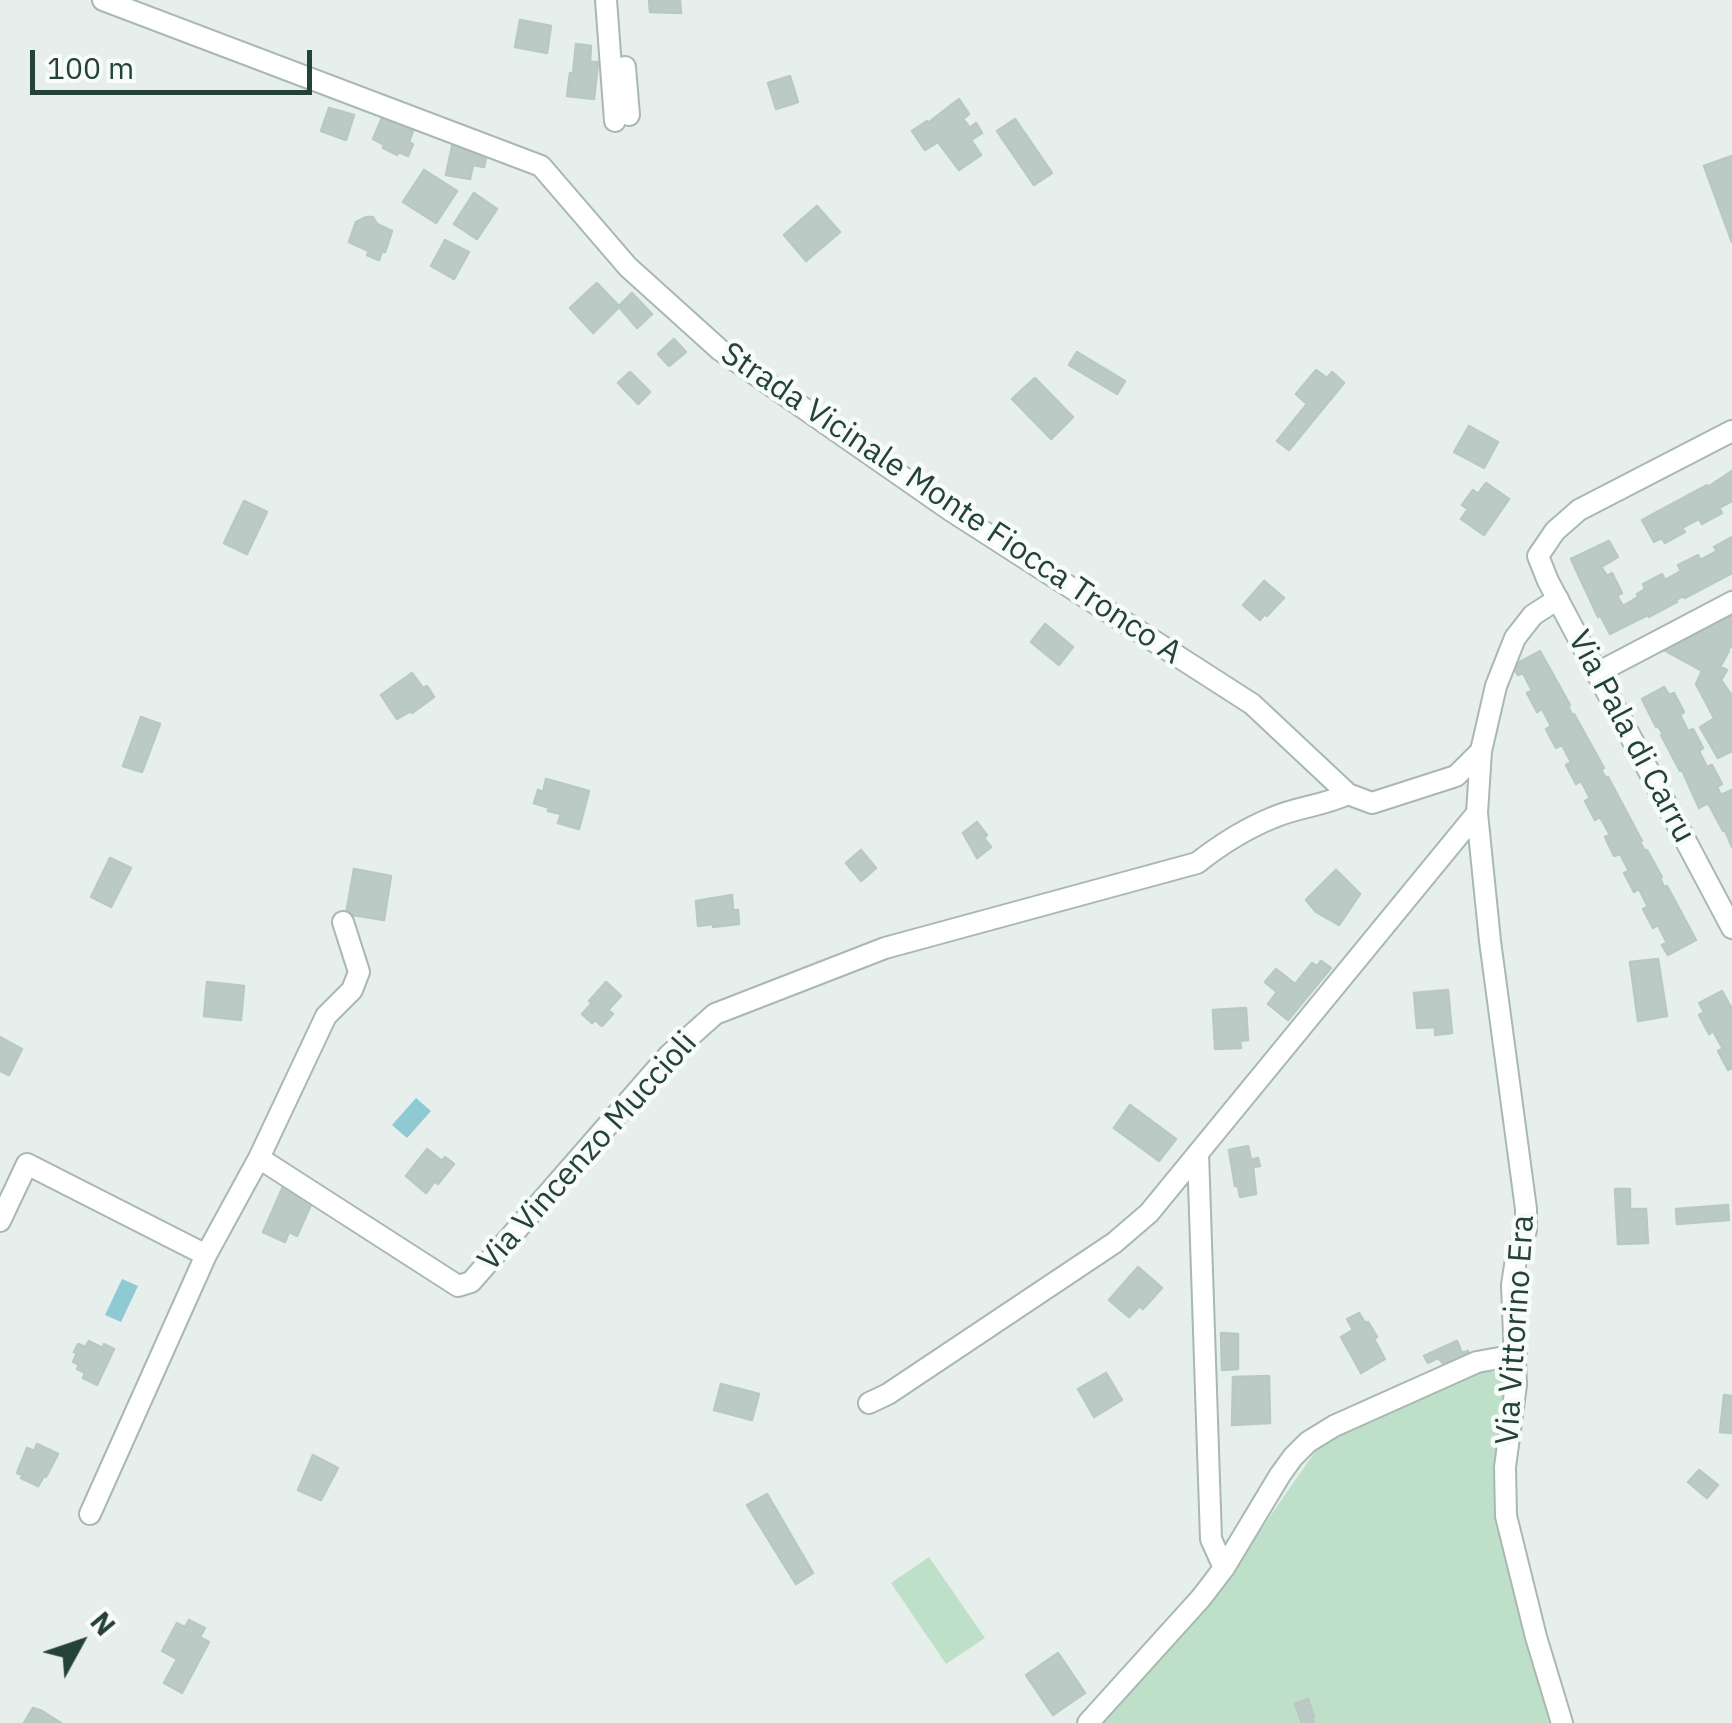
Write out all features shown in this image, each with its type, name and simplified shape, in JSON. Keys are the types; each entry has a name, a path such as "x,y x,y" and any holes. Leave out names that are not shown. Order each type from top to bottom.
{"street":[{"name":"Strada Vicinale Monte Fiocca Tronco A","path":"103,0 541,166 628,266 720,350 950,510 1252,704 1348,794"},
{"path":"606,0 622,118 618,0"},
{"path":"1558,599 1538,556 1555,531 1580,510 1732,430"},
{"name":"Via Pala di Carru","path":"1558,599 1732,928"},
{"name":"Via Vittorino Era","path":"1558,599 1533,615 1515,638 1496,686 1481,751 1476,813 1526,1208 1526,1230 1512,1286 1516,1384 1506,1467 1506,1516 1562,1723"},
{"path":"1597,674 1732,602"},
{"path":"1348,794 1372,803 1423,787 1456,776 1481,751"},
{"name":"Via Vincenzo Muccioli","path":"258,1158 458,1286 464,1285 522,1225 669,1055 714,1014 884,948 1198,863 1221,845 1274,817 1348,794"},
{"path":"869,1404 1114,1243 1149,1213 1476,813"},
{"path":"90,1514 206,1256 326,1016 352,990 359,972 343,922"},
{"path":"1198,1153 1211,1538 1224,1568"},
{"path":"0,1221 27,1164 206,1256"},
{"path":"1088,1723 1201,1598 1224,1568 1280,1475 1308,1442 1334,1426 1477,1362 1516,1355"}],"green space":[{"path":"1472,1367 1512,1376 1508,1523 1566,1723 1100,1723 1223,1584 1319,1446"},
{"path":"929,1557 985,1638 946,1664 891,1583"}],"water":[{"path":"416,1098 431,1111 407,1138 392,1125"},
{"path":"122,1279 138,1286 121,1322 105,1315"}],"building":[{"path":"649,0 680,0 681,13 650,12"},
{"path":"520,20 551,26 547,53 515,47"},
{"path":"576,44 591,46 590,62 598,62 594,99 567,96"},
{"path":"790,76 798,102 776,109 768,83"},
{"path":"959,99 969,114 963,119 970,128 976,123 982,133 971,140 981,155 959,170 938,142 925,150 912,131"},
{"path":"329,108 354,115 346,140 321,131"},
{"path":"384,113 409,124 407,128 413,131 408,156 399,152 397,155 373,139"},
{"path":"1015,119 1052,173 1034,185 997,131"},
{"path":"453,142 488,149 484,167 473,165 470,179 446,175"},
{"path":"1732,156 1732,242 1704,166"},
{"path":"424,170 457,191 436,223 403,202"},
{"path":"474,193 497,209 477,239 454,224"},
{"path":"817,206 840,232 806,261 784,235"},
{"path":"373,217 377,224 392,231 379,260 349,242 356,222"},
{"path":"445,240 469,252 454,279 431,266"},
{"path":"597,283 619,306 632,293 652,314 637,328 619,307 593,333 570,308"},
{"path":"674,339 686,352 669,366 658,354"},
{"path":"1077,352 1125,381 1117,394 1069,365"},
{"path":"1316,370 1327,378 1332,372 1344,383 1289,450 1277,441 1307,404 1296,394"},
{"path":"630,372 650,392 638,404 618,383"},
{"path":"1035,378 1073,417 1051,439 1012,399"},
{"path":"1469,426 1498,442 1484,468 1454,452"},
{"path":"1732,471 1732,501 1719,508 1722,513 1702,524 1699,519 1665,543 1662,538 1654,542 1642,520"},
{"path":"1486,483 1509,499 1484,535 1461,519 1468,509 1462,505 1473,490 1478,494"},
{"path":"244,501 267,512 247,554 224,543"},
{"path":"1732,537 1732,573 1610,634 1571,559 1609,541 1618,557 1601,567 1607,576 1612,573 1622,593 1617,596 1623,606 1638,597 1645,589 1643,584 1662,574 1665,580 1681,571 1678,565 1698,555 1700,560"},
{"path":"1264,581 1284,598 1260,620 1243,605"},
{"path":"1732,612 1732,646 1720,667 1727,670 1721,680 1732,696 1732,708 1714,718 1696,684 1702,671 1662,649"},
{"path":"1045,624 1073,647 1059,665 1031,642"},
{"path":"1540,651 1696,940 1668,955 1658,925 1653,928 1643,909 1648,907 1639,889 1634,892 1624,873 1629,871 1620,854 1614,856 1605,837 1610,835 1600,817 1595,820 1585,801 1590,798 1581,781 1576,784 1566,765 1571,762 1562,745 1556,748 1546,729 1551,726 1542,709 1537,712 1527,693 1532,691 1523,673 1518,675 1512,666"},
{"path":"412,673 434,697 397,719 381,695"},
{"path":"1664,687 1669,695 1674,693 1688,731 1693,729 1703,748 1699,751 1707,767 1712,765 1722,784 1717,787 1721,795 1732,792 1732,847 1708,803 1699,808 1642,699"},
{"path":"1732,708 1732,751 1718,758 1700,727"},
{"path":"141,717 160,724 142,772 123,766"},
{"path":"546,779 589,791 579,829 558,823 561,814 534,803 538,790 543,792"},
{"path":"977,822 991,847 977,858 963,833"},
{"path":"861,850 876,868 861,881 846,863"},
{"path":"110,858 131,868 111,907 91,897"},
{"path":"354,869 391,876 384,920 346,914"},
{"path":"1336,870 1360,894 1339,925 1316,912 1306,900"},
{"path":"732,895 739,924 698,926 696,901"},
{"path":"1658,959 1667,1016 1638,1021 1630,962"},
{"path":"1321,961 1331,968 1288,1020 1268,1004 1277,992 1265,982 1276,969 1295,984 1312,963 1317,966"},
{"path":"207,982 244,986 241,1020 204,1016"},
{"path":"606,982 621,996 608,1010 613,1014 602,1026 582,1014"},
{"path":"1448,990 1452,1033 1435,1035 1435,1027 1417,1028 1414,993"},
{"path":"1722,991 1732,1009 1732,1068 1728,1070 1718,1051 1723,1049 1699,1015 1704,1012 1699,1003"},
{"path":"1246,1008 1248,1040 1240,1041 1241,1048 1215,1049 1213,1010"},
{"path":"0,1037 22,1049 9,1075 0,1071"},
{"path":"1130,1105 1176,1139 1159,1161 1114,1128"},
{"path":"1248,1146 1251,1160 1258,1158 1260,1166 1253,1167 1256,1194 1240,1197 1229,1150"},
{"path":"427,1149 442,1161 445,1157 454,1164 426,1193 406,1176"},
{"path":"286,1180 314,1198 297,1236 289,1232 285,1242 263,1232"},
{"path":"1615,1189 1630,1189 1630,1209 1646,1209 1648,1243 1618,1244"},
{"path":"1728,1205 1729,1220 1677,1224 1676,1209"},
{"path":"1138,1267 1162,1288 1143,1309 1140,1306 1129,1317 1109,1300"},
{"path":"1359,1313 1377,1337 1374,1339 1385,1359 1361,1373 1341,1337 1353,1330 1347,1319"},
{"path":"1221,1333 1238,1334 1238,1369 1222,1370"},
{"path":"89,1341 114,1349 97,1385 83,1378 85,1373 73,1362 78,1344 85,1347"},
{"path":"1457,1341 1462,1353 1468,1351 1470,1357 1447,1368 1438,1358 1428,1363 1424,1356"},
{"path":"1106,1373 1122,1400 1094,1417 1078,1389"},
{"path":"1269,1376 1270,1423 1232,1425 1233,1377"},
{"path":"721,1384 759,1394 752,1420 714,1410"},
{"path":"1724,1395 1732,1396 1732,1433 1720,1432"},
{"path":"37,1444 58,1454 38,1486 17,1473 27,1448 34,1451"},
{"path":"313,1455 338,1468 321,1500 298,1490"},
{"path":"1699,1470 1718,1485 1707,1498 1688,1482"},
{"path":"767,1494 813,1573 796,1584 747,1505"},
{"path":"189,1620 205,1628 200,1637 209,1642 182,1693 164,1683 177,1659 162,1651 177,1623 185,1627"},
{"path":"1058,1653 1085,1693 1053,1715 1026,1675"},
{"path":"1308,1699 1314,1723 1302,1723 1295,1704"},
{"path":"33,1708 42,1711 61,1723 24,1723"}]}
